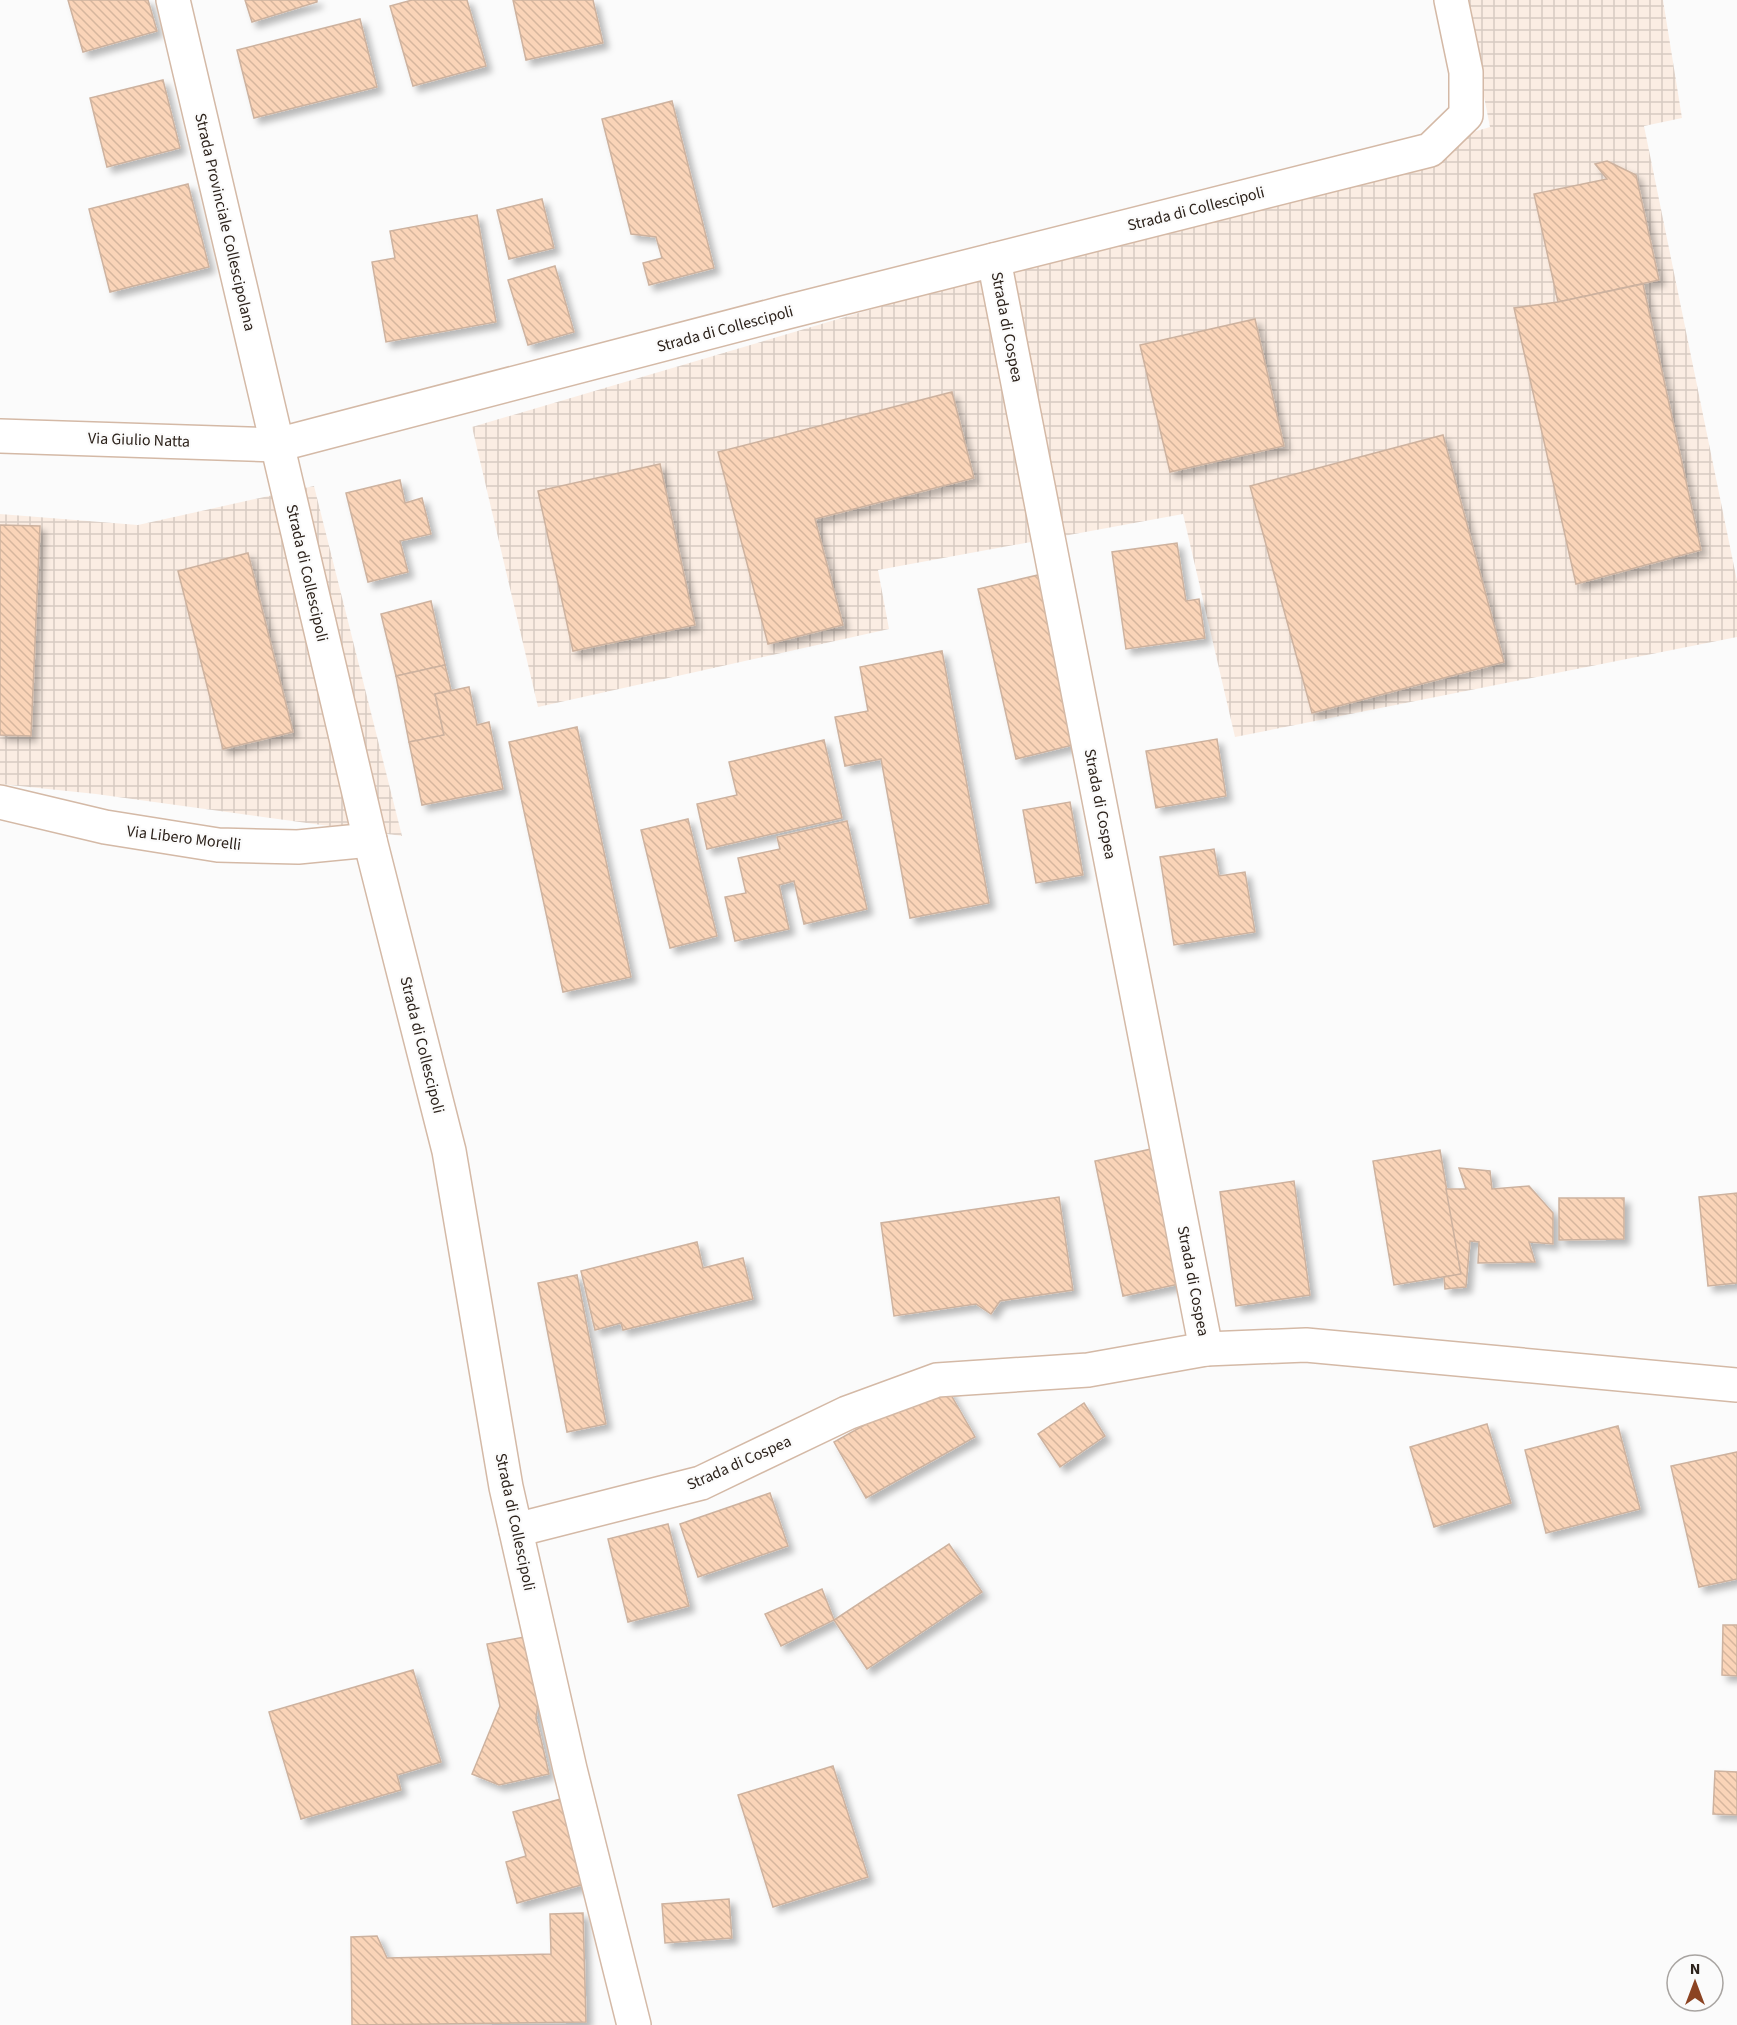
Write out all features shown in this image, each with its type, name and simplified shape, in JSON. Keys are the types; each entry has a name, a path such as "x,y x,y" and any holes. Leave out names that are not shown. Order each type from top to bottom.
{"street":[{"name":"Strada Provinciale Collescipolana","path":"172,0 277,445"},
{"name":"Strada di Collescipoli","path":"634,2025 576,1791 506,1487 449,1151 370,840 277,445 1430,150 1466,115 1466,72 1451,0"},
{"name":"Strada di Cospea","path":"994,260 1206,1349"},
{"name":"Via Giulio Natta","path":"0,436 277,445"},
{"name":"Via Libero Morelli","path":"0,801 105,827 218,845 298,847 370,840"},
{"name":"Strada di Cospea","path":"516,1530 701,1483 847,1413 937,1380 1088,1370 1206,1349 1306,1345 1737,1385"}],"shaded area":[{"path":"1465,0 1663,0 1682,118 1644,126 1737,581 1737,637 1235,737 1183,514 878,570 889,629 538,707 472,427 1490,127"},
{"path":"314,486 402,836 96,794 0,784 0,514 138,525"}],"building":[{"path":"68,0 148,0 157,31 83,52"},
{"path":"245,0 317,0 317,2 252,22"},
{"path":"412,0 467,0 486,66 413,86 390,6"},
{"path":"513,0 593,0 603,43 526,60"},
{"path":"360,19 377,87 254,118 237,50"},
{"path":"163,80 180,148 107,167 90,98"},
{"path":"672,101 714,268 649,285 643,263 662,258 656,237 631,234 602,119"},
{"path":"1607,161 1636,175 1659,280 1558,302 1534,194 1607,179 1595,164"},
{"path":"188,184 209,267 110,292 89,209"},
{"path":"542,199 554,248 509,259 497,210"},
{"path":"477,215 496,322 386,342 372,262 395,258 390,231"},
{"path":"555,266 574,332 528,345 508,280"},
{"path":"1643,284 1701,550 1576,584 1514,308 1558,302"},
{"path":"1255,319 1284,446 1170,472 1140,345"},
{"path":"952,392 974,478 815,519 843,625 768,644 718,452"},
{"path":"1443,435 1504,662 1312,713 1250,486"},
{"path":"660,464 695,625 573,651 538,491"},
{"path":"400,480 405,503 422,498 431,534 400,541 408,572 368,582 346,493"},
{"path":"0,525 40,526 31,736 0,735"},
{"path":"1177,543 1186,601 1199,599 1205,638 1126,649 1112,552"},
{"path":"248,553 293,732 223,749 178,571"},
{"path":"1038,575 1077,744 1016,759 978,589"},
{"path":"431,601 445,665 396,676 381,614"},
{"path":"942,651 989,903 910,918 881,759 845,766 835,717 868,711 860,667"},
{"path":"445,665 451,690 435,694 444,735 409,742 396,676"},
{"path":"469,687 477,725 489,722 503,789 422,805 409,742 444,735 435,694"},
{"path":"577,727 631,977 563,992 509,742"},
{"path":"1217,739 1226,796 1156,808 1146,751"},
{"path":"824,740 842,818 707,849 697,804 737,795 729,762"},
{"path":"1070,802 1083,875 1036,883 1023,810"},
{"path":"688,819 717,936 670,948 641,830"},
{"path":"847,821 867,909 804,924 794,881 779,885 789,929 735,941 725,897 746,893 738,858 780,849 777,837"},
{"path":"1214,849 1219,876 1245,872 1255,932 1174,945 1160,857"},
{"path":"1156,1148 1184,1283 1123,1296 1095,1161"},
{"path":"1440,1150 1461,1274 1394,1285 1373,1161"},
{"path":"1459,1168 1490,1171 1492,1189 1529,1186 1553,1213 1553,1244 1529,1242 1535,1262 1478,1263 1479,1242 1470,1241 1466,1287 1445,1289 1444,1277 1461,1274 1446,1189 1466,1189"},
{"path":"1294,1181 1310,1295 1236,1306 1220,1192"},
{"path":"1737,1193 1737,1283 1708,1286 1699,1197"},
{"path":"1059,1197 1073,1290 1000,1301 991,1314 976,1304 894,1316 881,1223"},
{"path":"1559,1198 1624,1198 1624,1239 1559,1240"},
{"path":"697,1242 703,1268 743,1258 753,1299 623,1330 621,1323 595,1330 581,1271"},
{"path":"577,1275 606,1424 567,1432 538,1283"},
{"path":"943,1381 975,1437 866,1498 834,1442"},
{"path":"1084,1403 1105,1436 1060,1467 1038,1434"},
{"path":"1487,1424 1511,1503 1434,1527 1410,1447"},
{"path":"1618,1426 1640,1509 1546,1533 1525,1450"},
{"path":"1737,1452 1737,1579 1699,1587 1671,1466"},
{"path":"770,1493 788,1546 698,1577 680,1524"},
{"path":"668,1524 689,1606 628,1622 608,1539"},
{"path":"949,1544 982,1592 867,1669 834,1620"},
{"path":"822,1589 834,1620 781,1646 765,1614"},
{"path":"1723,1625 1737,1625 1737,1676 1722,1675"},
{"path":"524,1637 538,1703 536,1718 549,1774 499,1785 472,1774 500,1706 487,1644"},
{"path":"413,1670 441,1762 397,1775 401,1790 301,1819 269,1712"},
{"path":"833,1766 868,1877 773,1907 738,1795"},
{"path":"1715,1771 1737,1772 1737,1815 1713,1814"},
{"path":"568,1797 592,1882 517,1903 506,1862 526,1856 513,1812"},
{"path":"729,1899 732,1938 665,1943 662,1904"},
{"path":"583,1913 586,2022 352,2025 351,1937 377,1936 387,1958 551,1954 550,1914"}]}
